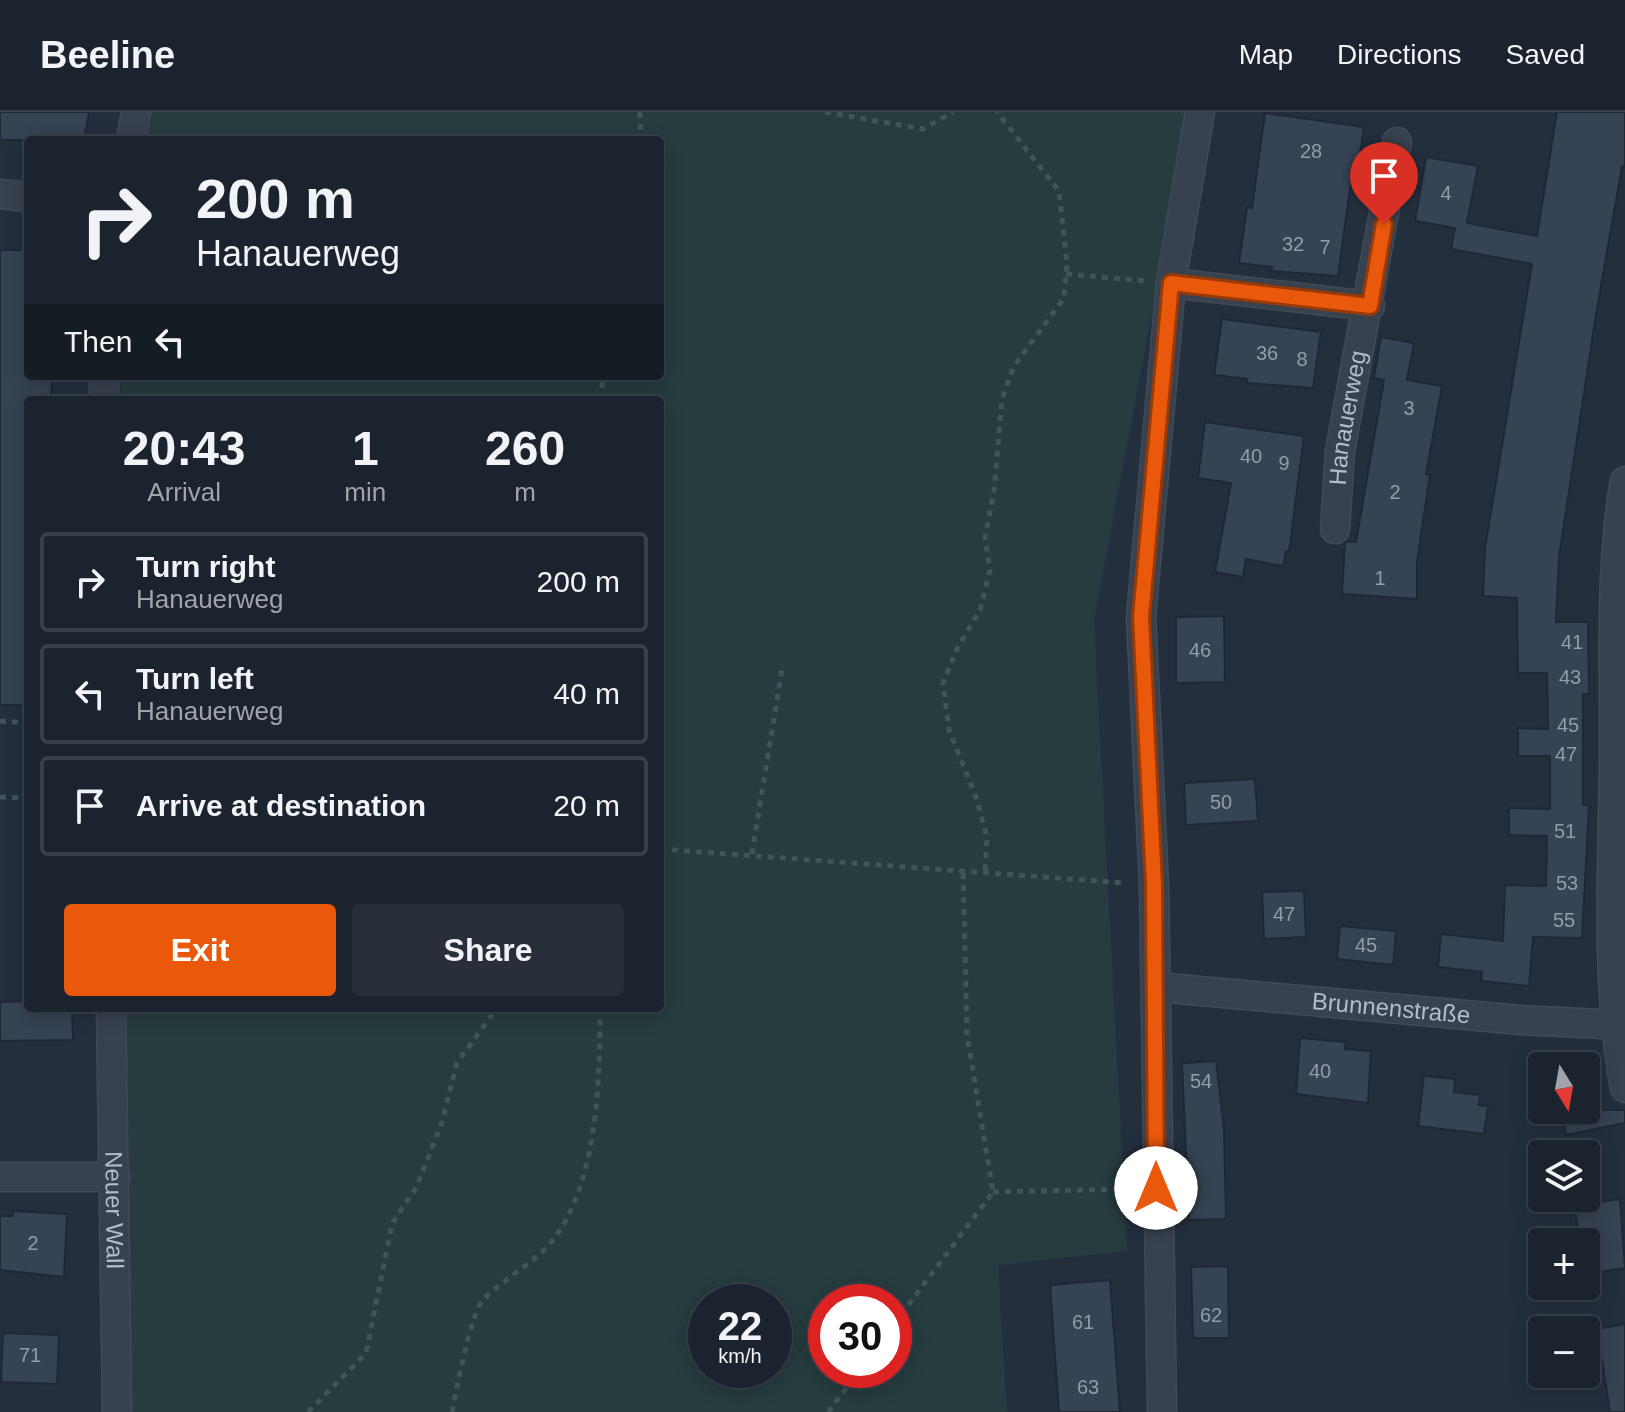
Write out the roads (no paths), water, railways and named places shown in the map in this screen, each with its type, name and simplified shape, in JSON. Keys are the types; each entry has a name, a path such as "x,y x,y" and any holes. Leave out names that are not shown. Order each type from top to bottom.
{"street":[{"path":"132,136 136,112"},
{"path":"1162,1412 1156,1188 1154,885 1141,617 1171,283 1200,112"},
{"name":"Hanauerweg","path":"1335,529 1340,451 1370,306 1397,142"},
{"path":"0,194 24,197"},
{"path":"1171,283 1370,306"},
{"path":"1625,481 1617,590 1619,1026 1625,1088"},
{"name":"Brunnenstraße","path":"1156,987 1619,1026"},
{"name":"Neuer Wall","path":"111,1012 117,1412"},
{"path":"0,1177 115,1177"}]}
